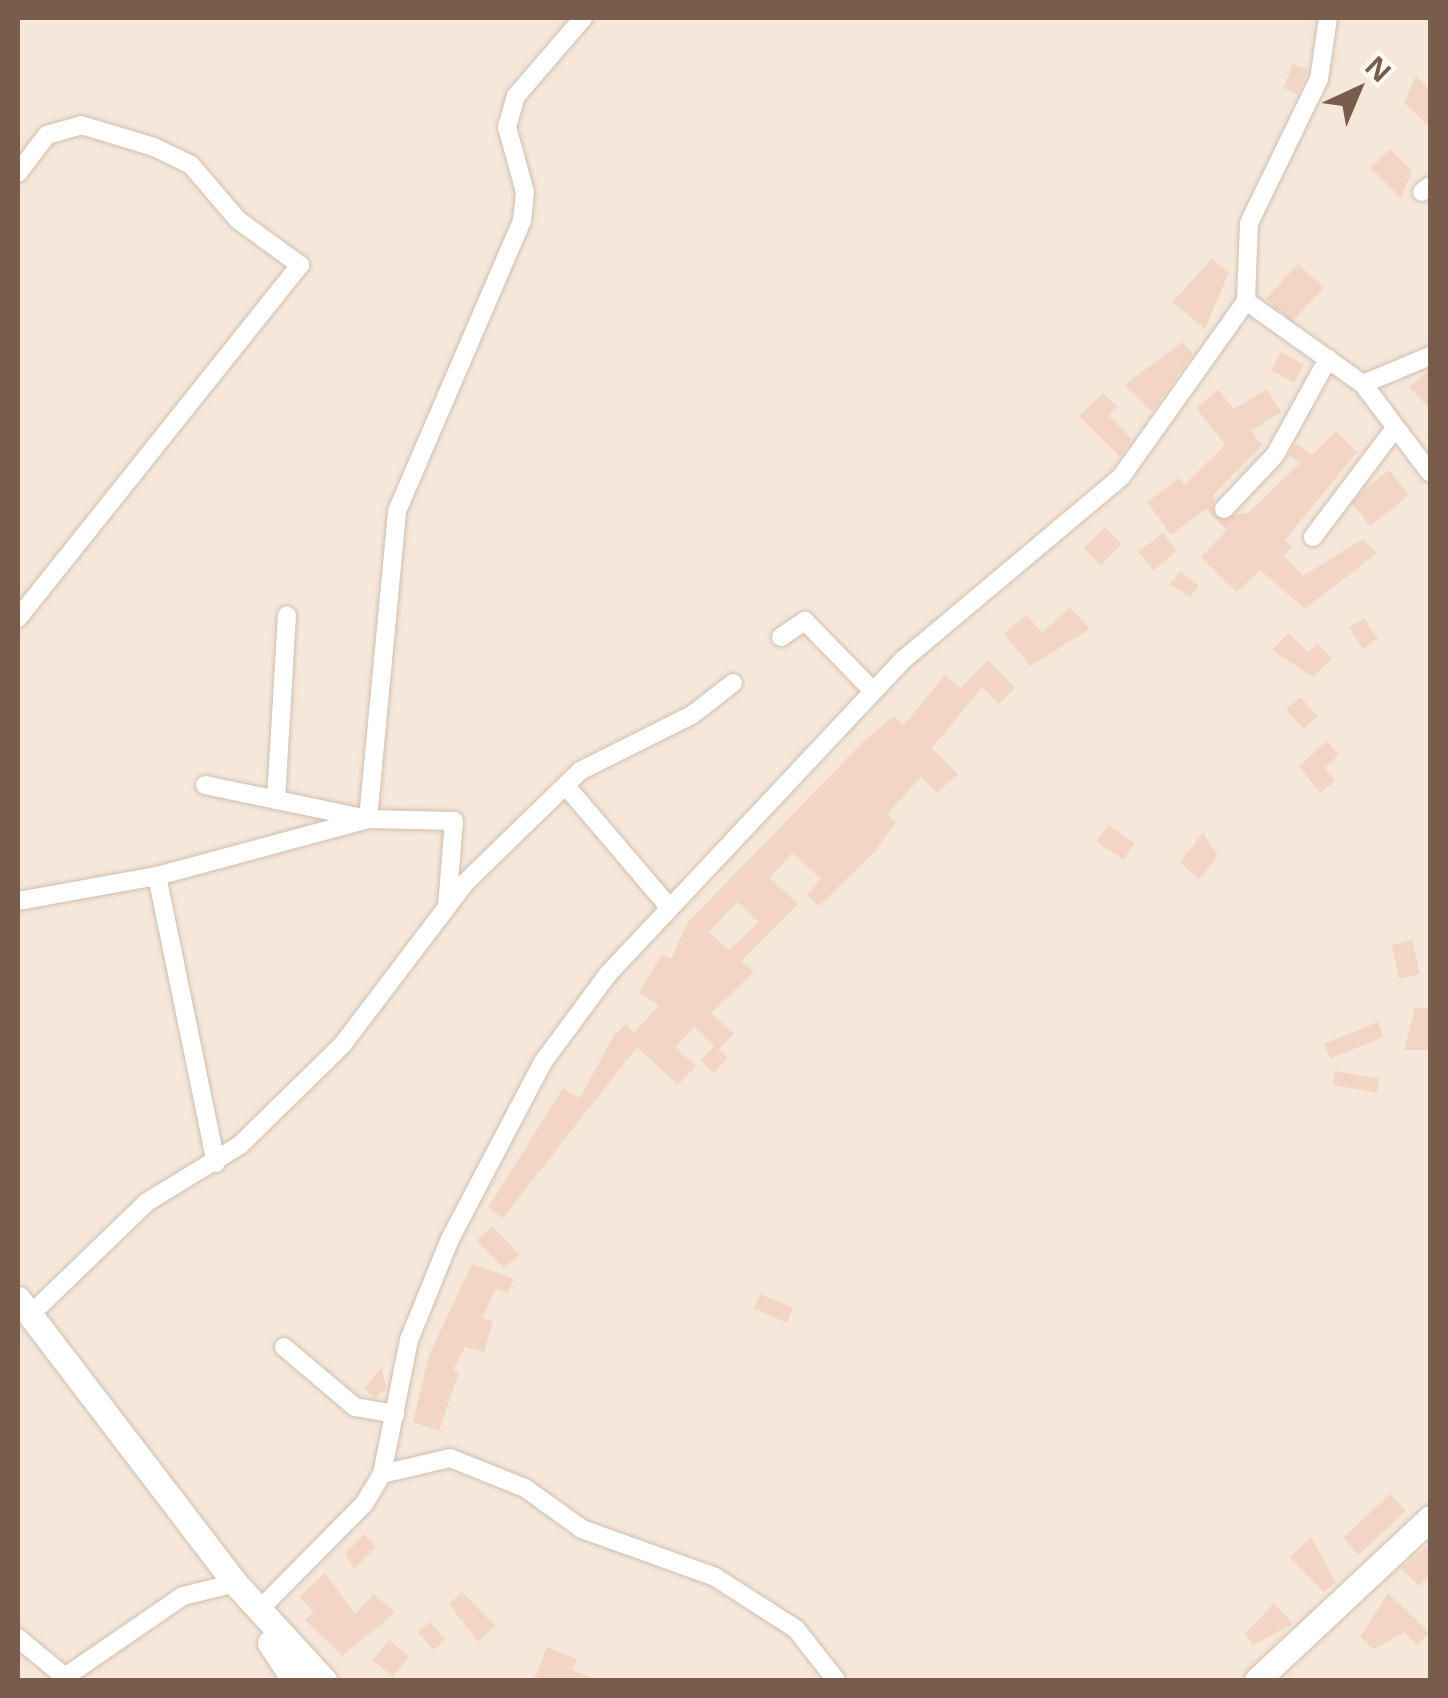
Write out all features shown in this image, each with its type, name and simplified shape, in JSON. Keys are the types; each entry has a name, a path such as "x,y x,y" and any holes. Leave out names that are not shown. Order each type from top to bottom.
{"street":[{"path":"368,819 397,510 522,221 524,192 507,127 516,96 583,18"},
{"path":"258,1611 364,1504 382,1474 410,1340 495,1146 608,974 873,690 1121,477 1246,301 1249,224 1319,79 1328,18"},
{"path":"18,174 47,136 81,125 154,147 191,164 238,220 300,266 18,618"},
{"path":"1246,301 1363,384 1392,432 1430,473"},
{"path":"1363,384 1430,356"},
{"path":"1224,509 1275,455 1328,359"},
{"path":"1313,538 1392,432"},
{"path":"276,800 287,615"},
{"path":"780,637 805,621 873,690"},
{"path":"324,1680 234,1583 24,1306 147,1202 216,1162 343,1044 447,907 566,786 732,683"},
{"path":"205,785 368,819 454,821 447,907"},
{"path":"566,786 670,908"},
{"path":"18,900 157,876 368,819"},
{"path":"157,876 216,1162"},
{"path":"284,1347 355,1407 395,1414"},
{"path":"382,1474 450,1458 525,1488 582,1529 716,1577 796,1629 836,1680"},
{"path":"1258,1680 1430,1518"},
{"path":"18,1638 64,1676 183,1596 234,1583"},
{"path":"234,1583 294,1680"}],"shaded area":[{"path":"18,18 1430,18 1430,1680 18,1680"}],"building":[{"path":"1293,64 1308,70 1298,94 1283,88"},
{"path":"1416,76 1430,90 1430,127 1404,103"},
{"path":"1390,149 1412,171 1401,198 1371,168"},
{"path":"1212,259 1229,272 1205,329 1172,302"},
{"path":"1298,264 1324,288 1292,322 1266,298"},
{"path":"1182,342 1193,354 1152,411 1124,385"},
{"path":"1281,352 1304,364 1294,383 1271,371"},
{"path":"1430,369 1430,409 1409,387"},
{"path":"1267,389 1281,412 1251,431 1262,445 1214,494 1215,517 1248,513 1300,463 1289,455 1296,443 1312,455 1336,431 1357,452 1285,540 1292,547 1284,556 1303,576 1363,539 1377,553 1305,609 1260,570 1237,592 1201,557 1227,530 1206,509 1171,535 1147,502 1179,478 1184,485 1225,445 1196,408 1218,390 1234,409"},
{"path":"1103,393 1117,407 1108,415 1132,439 1120,457 1079,416"},
{"path":"1389,470 1409,495 1370,526 1350,501"},
{"path":"1105,527 1122,544 1101,565 1084,548"},
{"path":"1163,533 1177,551 1153,570 1139,552"},
{"path":"1180,571 1199,586 1190,597 1170,584"},
{"path":"1070,607 1090,629 1030,666 1004,633 1027,615 1042,633"},
{"path":"1364,618 1378,639 1363,649 1349,628"},
{"path":"1288,633 1308,652 1317,643 1332,658 1313,677 1272,650"},
{"path":"988,660 1015,688 999,704 982,687 932,748 958,774 937,793 921,777 887,814 896,822 875,851 819,906 807,895 821,879 792,853 770,878 798,904 741,961 754,972 711,1013 734,1034 718,1050 694,1027 675,1048 696,1066 678,1085 637,1047 503,1218 488,1208 563,1088 580,1098 614,1035 626,1024 634,1033 659,1005 639,993 662,954 671,959 688,922 864,741 894,716 904,725 945,675 961,688","holes":["737,902 759,922 729,950 709,932"]},
{"path":"1300,697 1318,716 1304,729 1286,710"},
{"path":"1327,741 1339,755 1324,768 1335,781 1320,793 1299,766"},
{"path":"1108,825 1135,843 1123,859 1097,842"},
{"path":"1203,833 1218,856 1199,879 1179,862"},
{"path":"1412,940 1420,974 1399,979 1392,945"},
{"path":"1415,1008 1430,1008 1430,1050 1404,1050"},
{"path":"1378,1022 1384,1037 1330,1059 1324,1044"},
{"path":"714,1046 728,1058 714,1073 701,1061"},
{"path":"1335,1071 1379,1079 1377,1093 1333,1085"},
{"path":"492,1226 519,1254 504,1269 477,1241"},
{"path":"472,1264 514,1279 508,1293 496,1289 482,1318 493,1321 484,1352 465,1347 453,1370 459,1372 439,1431 413,1422 429,1355"},
{"path":"760,1294 793,1308 787,1323 754,1309"},
{"path":"382,1367 386,1388 375,1398 364,1388"},
{"path":"1390,1494 1406,1511 1359,1554 1343,1538"},
{"path":"364,1534 376,1547 354,1569 345,1554"},
{"path":"1311,1537 1336,1582 1324,1592 1290,1557"},
{"path":"1430,1544 1430,1575 1419,1586 1401,1568"},
{"path":"325,1573 355,1614 374,1594 395,1613 342,1656 305,1620 314,1612 299,1597"},
{"path":"462,1592 495,1626 478,1642 449,1604"},
{"path":"1388,1593 1429,1633 1416,1645 1405,1632 1374,1649 1360,1637"},
{"path":"1274,1603 1293,1624 1253,1645 1245,1634"},
{"path":"430,1622 445,1639 433,1650 418,1632"},
{"path":"389,1640 409,1656 393,1677 373,1660"},
{"path":"547,1647 577,1659 572,1670 596,1680 534,1680"}]}
